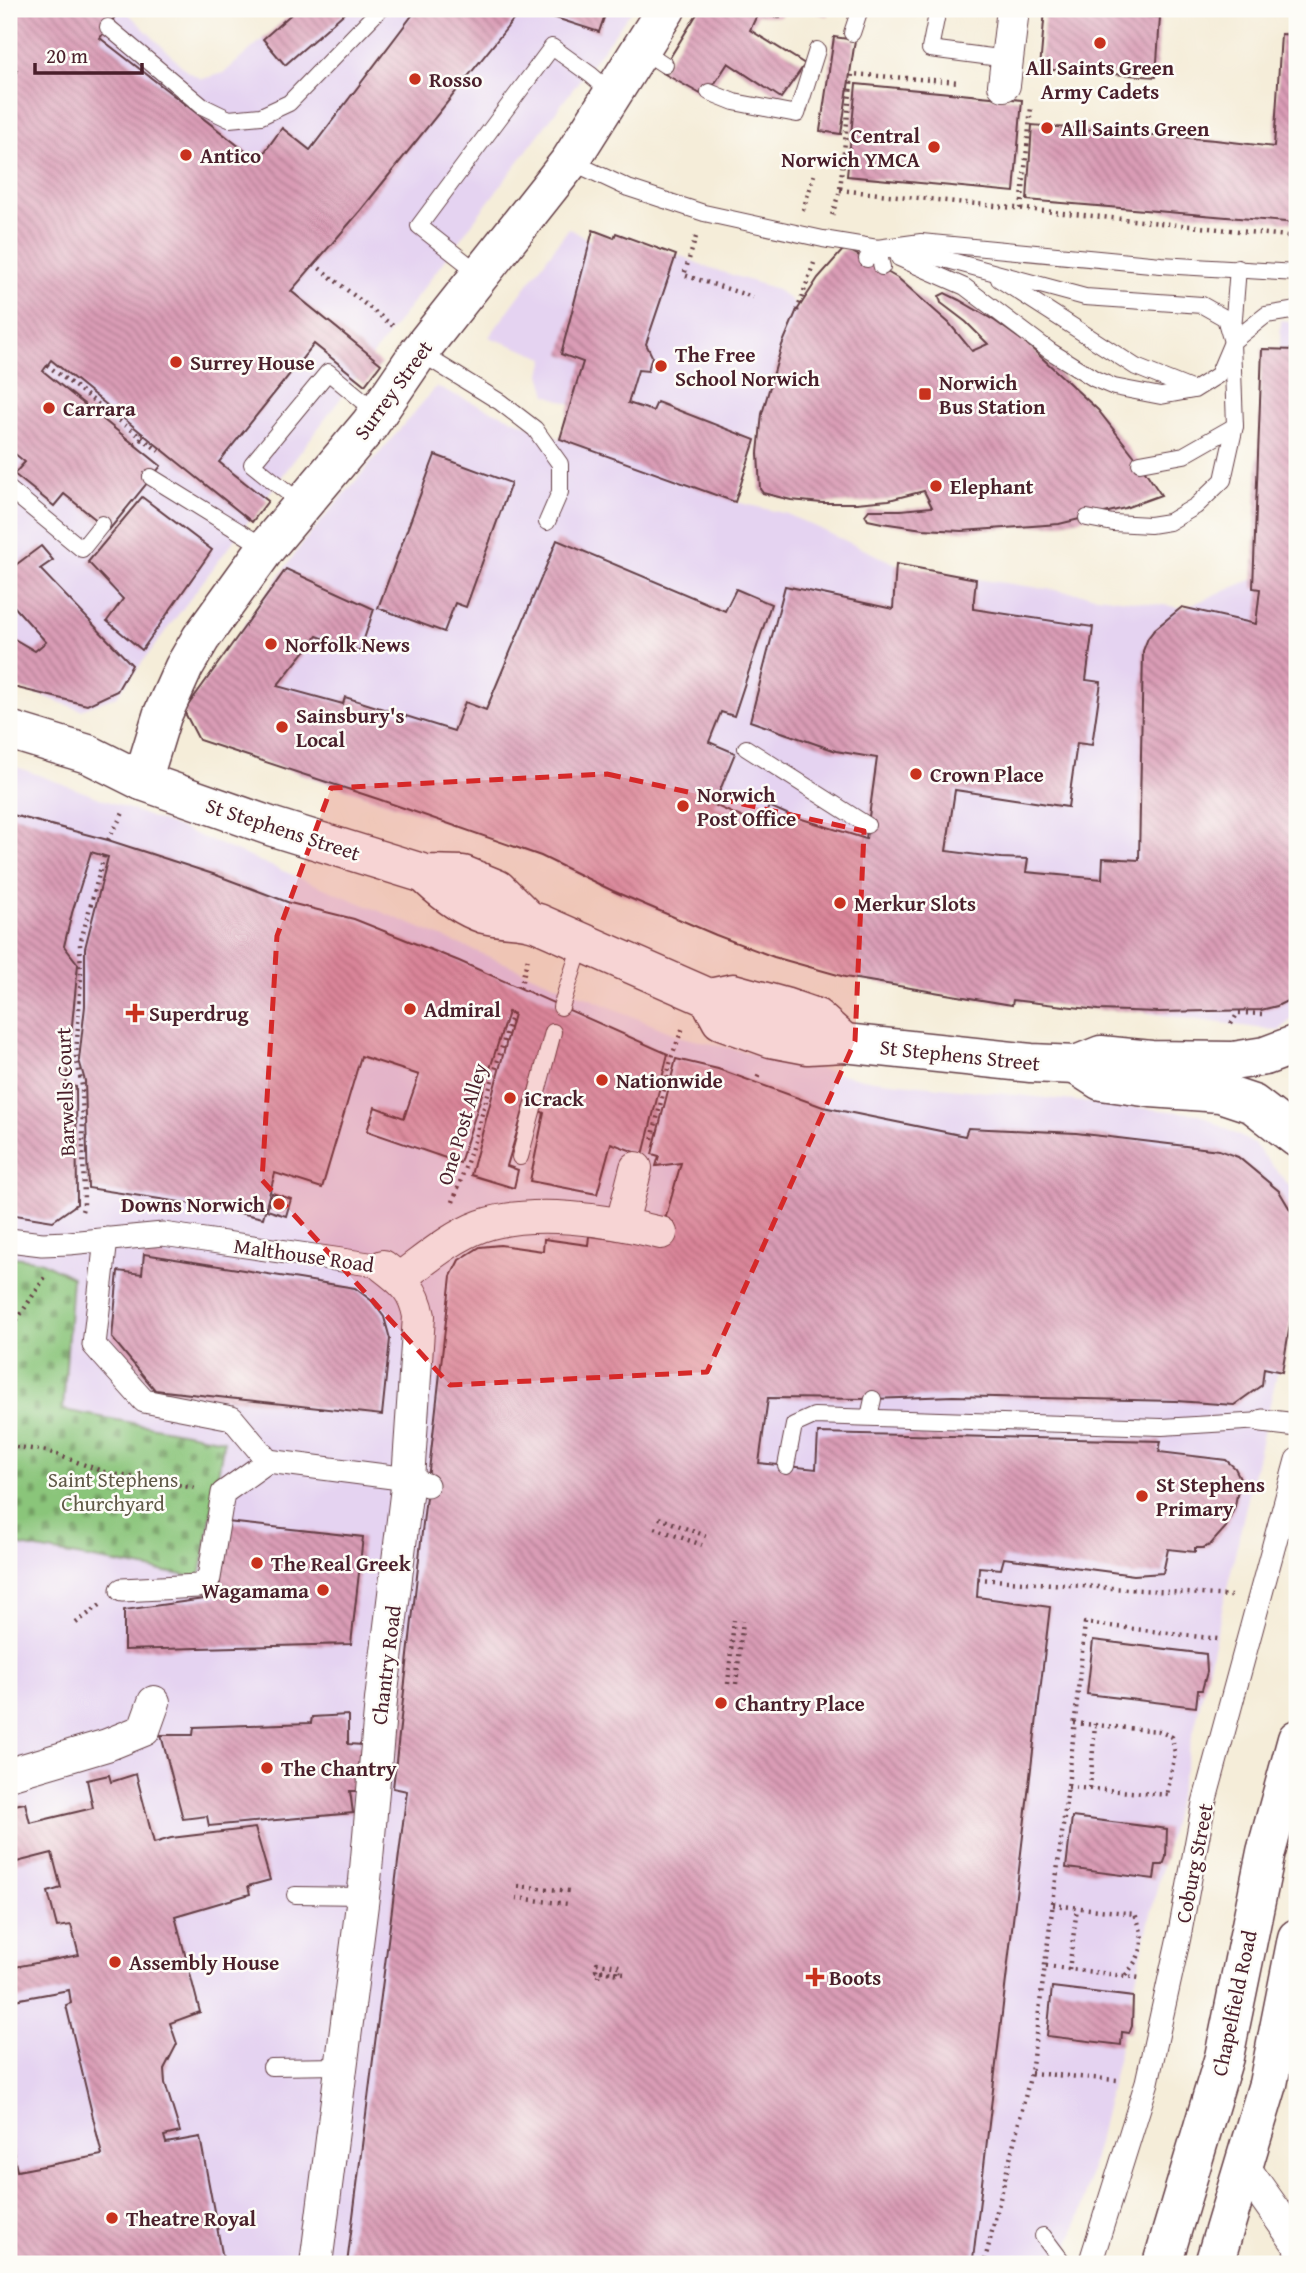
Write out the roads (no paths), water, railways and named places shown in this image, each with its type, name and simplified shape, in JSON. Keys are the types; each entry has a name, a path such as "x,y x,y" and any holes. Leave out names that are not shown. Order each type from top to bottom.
{"street":[{"name":"Surrey Street","path":"142,781 162,716 184,667 201,638 266,548 378,413 420,351 570,161 613,94 653,58 666,9"},
{"path":"1005,72 1013,9"},
{"name":"St Stephens Street","path":"9,730 88,754 142,781 273,827 425,874 450,897 485,914 527,919 582,942 703,996 721,1020 771,1038 808,1045 844,1043 1076,1065 1101,1055 1151,1060 1233,1061 1265,1056 1297,1044"},
{"name":"St Stephens Street","path":"9,750 82,771 142,781"},
{"name":"St Stephens Street","path":"1076,1065 1101,1081 1220,1093 1253,1104 1297,1138"},
{"path":"622,1223 636,1168"},
{"name":"Malthouse Road","path":"9,1240 42,1244 69,1243 163,1234 392,1272 479,1227 508,1219 551,1218 622,1223 661,1234"},
{"path":"106,1239 94,1345 144,1401 232,1418 268,1461 417,1482"},
{"name":"Chantry Road","path":"316,2264 363,1896 375,1699 417,1482 419,1316 415,1296 392,1272"},
{"path":"1262,1421 1297,1425"},
{"name":"Coburg Street","path":"1090,2264 1147,2082 1180,1937 1204,1803 1297,1460"},
{"path":"122,1590 198,1586 209,1578 223,1493 268,1461"},
{"path":"9,1774 107,1745 144,1730 154,1702"},
{"name":"Chapelfield Road","path":"1162,2264 1224,2057 1266,1852 1297,1739"},
{"path":"1214,2264 1268,2084 1297,1938"},
{"path":"1242,2166 1297,2242"}],"lane":[{"path":"108,27 202,106 229,119 261,116 289,103 380,9"},
{"path":"852,33 860,9"},
{"path":"938,9 930,49 1005,72"},
{"path":"481,275 419,226 552,47 613,94"},
{"path":"709,92 734,102 797,114 817,50"},
{"path":"570,161 628,188 704,213 795,234 965,286 1050,351 1095,379 1114,387 1161,396 1194,390 1217,374 1232,342 1266,316 1297,310"},
{"path":"876,258 921,242 1161,265 1297,272"},
{"path":"876,258 944,259 1085,297 1202,305 1225,318 1232,342"},
{"path":"944,259 1004,281 1136,368 1194,390"},
{"path":"1087,518 1150,525 1169,522 1196,506 1223,480 1236,426 1232,342 1238,268"},
{"path":"420,351 500,402 535,429 560,464 559,492 547,522"},
{"path":"302,504 253,464 328,372 378,413"},
{"path":"1140,463 1184,455 1236,426"},
{"path":"151,477 266,548"},
{"path":"9,489 82,549 102,524"},
{"path":"746,748 867,825"},
{"path":"561,1007 582,942"},
{"path":"520,1157 553,1032"},
{"path":"869,1417 873,1399"},
{"path":"786,1466 794,1425 814,1416 1162,1427 1262,1421"},
{"path":"295,1895 363,1896"},
{"path":"271,2067 341,2066"},
{"path":"1042,2236 1064,2264"}],"place":[{"name":"All Saints Green Army Cadets","path":"1100,43"},
{"name":"Rosso","path":"415,79"},
{"name":"All Saints Green","path":"1047,128"},
{"name":"Central Norwich YMCA","path":"934,147"},
{"name":"Antico","path":"186,155"},
{"name":"Surrey House","path":"176,362"},
{"name":"The Free School Norwich","path":"661,366"},
{"name":"Norwich Bus Station","path":"925,394"},
{"name":"Carrara","path":"49,408"},
{"name":"Elephant","path":"936,486"},
{"name":"Norfolk News","path":"271,644"},
{"name":"Sainsbury's Local","path":"282,727"},
{"name":"Crown Place","path":"916,774"},
{"name":"Norwich Post Office","path":"683,806"},
{"name":"Merkur Slots","path":"840,903"},
{"name":"Admiral","path":"410,1009"},
{"name":"Superdrug","path":"135,1013"},
{"name":"Nationwide","path":"602,1080"},
{"name":"iCrack","path":"510,1098"},
{"name":"Downs Norwich","path":"279,1204"},
{"name":"St Stephens Primary","path":"1142,1496"},
{"name":"The Real Greek","path":"257,1563"},
{"name":"Wagamama","path":"323,1590"},
{"name":"Chantry Place","path":"721,1703"},
{"name":"The Chantry","path":"267,1768"},
{"name":"Assembly House","path":"115,1962"},
{"name":"Boots","path":"815,1977"},
{"name":"Theatre Royal","path":"112,2218"}],"park label":[{"name":"Saint Stephens Churchyard","path":"113,1491"}]}
